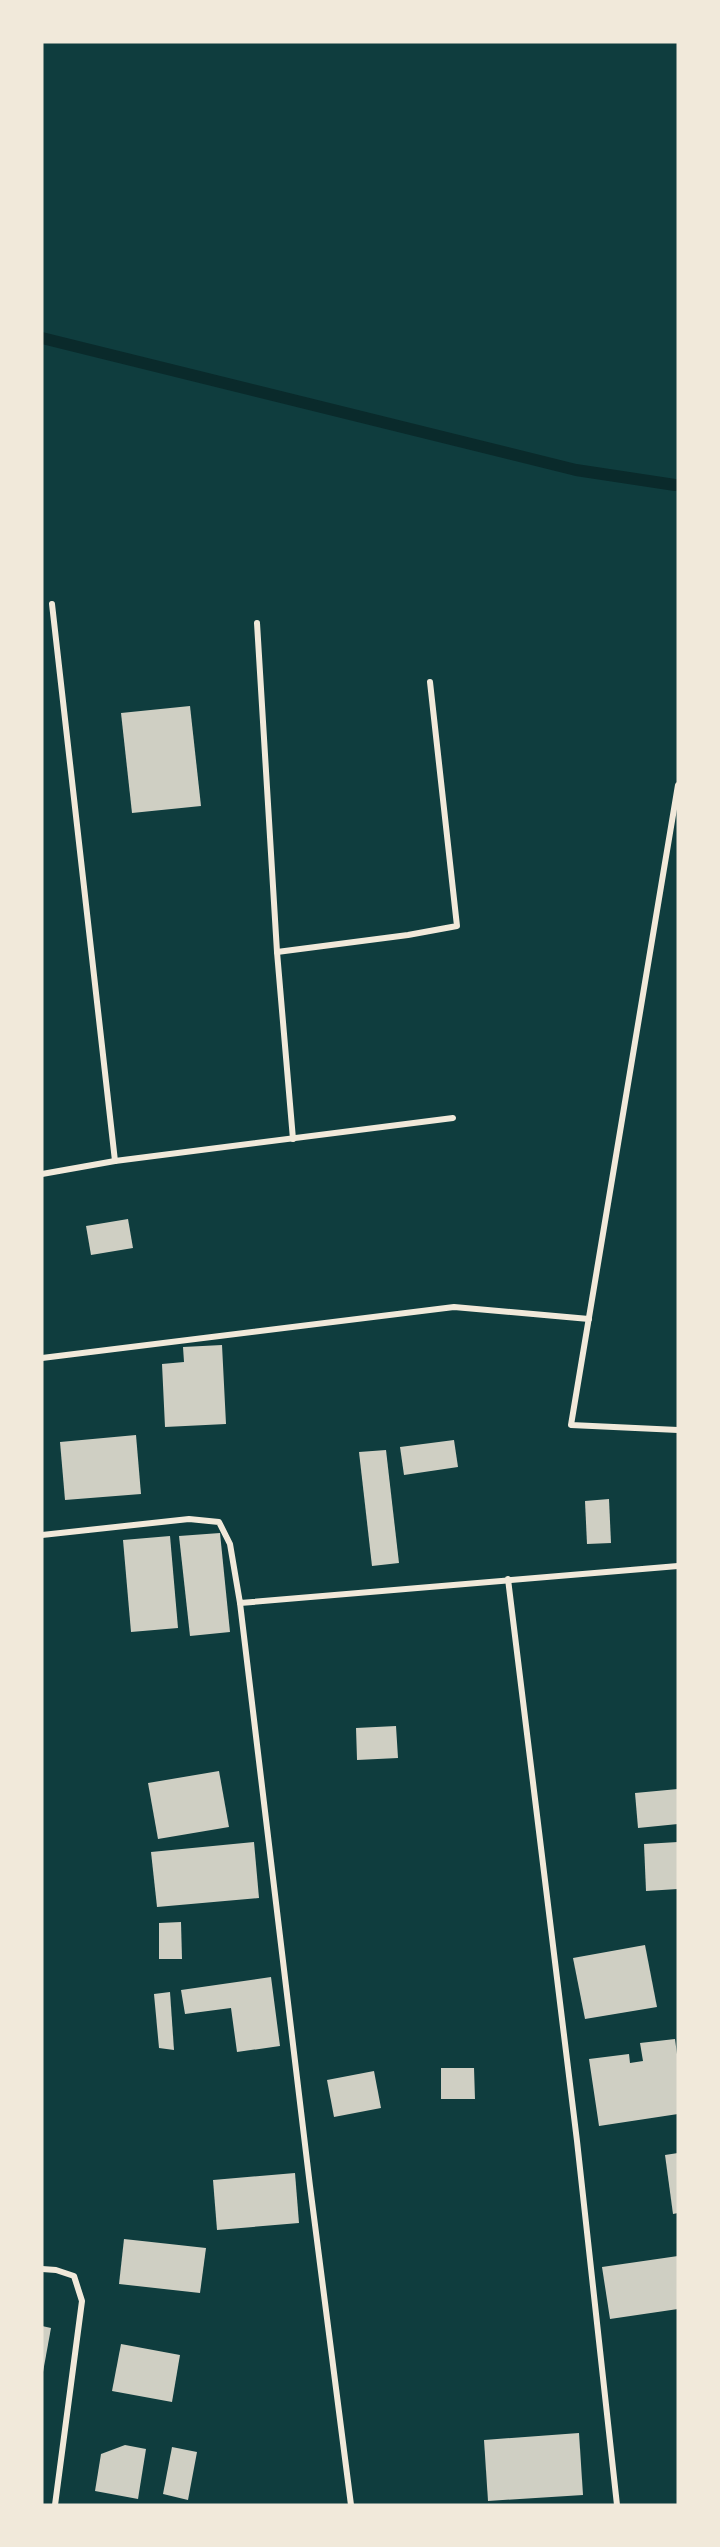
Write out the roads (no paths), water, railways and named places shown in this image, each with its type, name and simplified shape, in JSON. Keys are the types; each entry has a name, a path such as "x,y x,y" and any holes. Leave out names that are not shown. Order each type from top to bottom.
{"street":[{"path":"52,604 115,1161"},
{"path":"257,623 277,952 293,1139"},
{"path":"277,952 408,935 457,926 430,682"},
{"path":"678,785 571,1425 678,1430"},
{"path":"42,1174 115,1161 453,1118"},
{"path":"42,1358 454,1307 589,1319"},
{"path":"42,1535 189,1519 219,1522 230,1544 240,1603 351,2505"},
{"path":"240,1603 678,1566"},
{"path":"508,1579 578,2141 617,2505"},
{"path":"42,2269 56,2270 74,2276 82,2301 55,2505"}],"waterway":[{"path":"42,338 576,470 675,485"}]}
